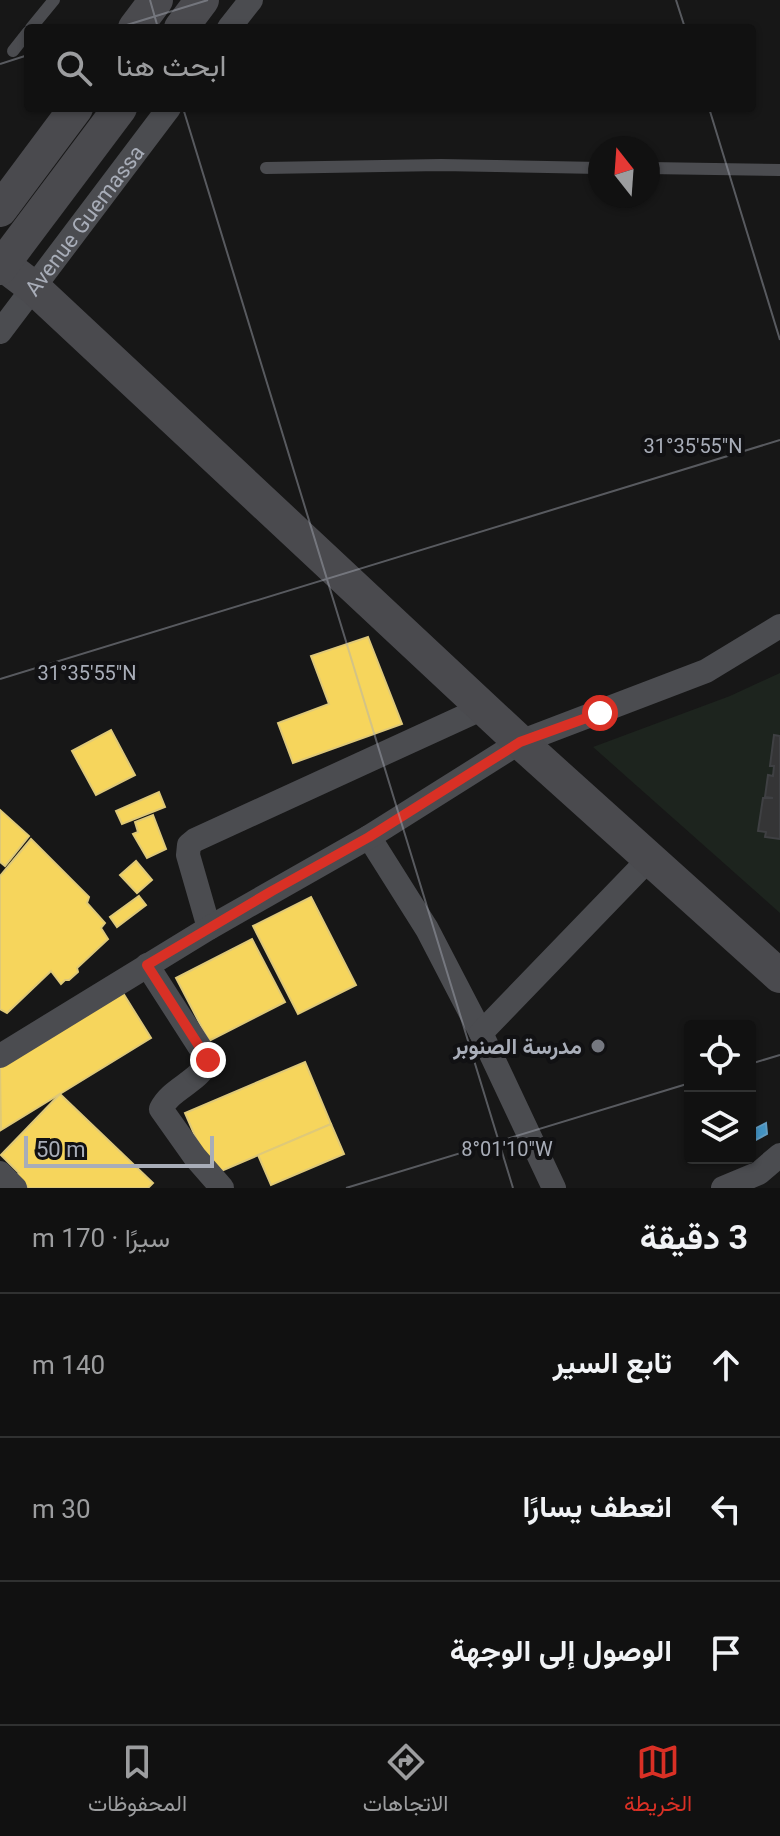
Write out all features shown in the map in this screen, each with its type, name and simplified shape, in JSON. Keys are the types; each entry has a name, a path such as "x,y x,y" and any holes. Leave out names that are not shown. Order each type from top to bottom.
{"street":[{"path":"138,24 156,0"},
{"path":"184,24 202,0"},
{"path":"232,24 251,0"},
{"path":"0,210 73,112"},
{"name":"Avenue Guemassa","path":"1,265 117,112"},
{"name":"Avenue Guemassa","path":"0,332 166,112"},
{"path":"1,265 34,288 483,708 780,976"},
{"path":"0,1056 209,928 369,837 520,742 706,671 780,626"},
{"path":"209,928 188,855 189,845 195,840 483,708"},
{"path":"369,837 427,929 481,1033 554,1188"},
{"path":"481,1033 649,859"},
{"path":"147,965 208,1060 205,1069 166,1100 161,1109 195,1157 222,1188"},
{"path":"723,1188 768,1180 780,1155"},
{"path":"0,1173 15,1188"}],"lane":[{"path":"35,24 54,0"},
{"path":"13,51 24,37"},
{"path":"266,168 441,165 588,168"},
{"path":"660,168 780,170"}],"shaded area":[{"path":"780,673 780,913 593,747 730,696"}],"building: سكن":[{"path":"368,637 402,724 293,763 278,723 329,704 311,656"},
{"path":"111,730 135,775 96,795 72,751"},
{"path":"159,792 165,807 122,824 116,811"},
{"path":"0,810 29,836 5,866 0,862"},
{"path":"153,815 166,849 147,858 133,834 138,832 135,822"},
{"path":"31,839 89,897 87,903 105,923 101,928 108,939 77,968 78,972 69,980 61,984 51,971 7,1013 0,1009 0,876"},
{"path":"136,861 152,880 137,893 120,875"},
{"path":"139,896 146,905 117,927 110,917"},
{"path":"311,897 356,985 298,1014 253,926"},
{"path":"252,939 285,1002 209,1041 176,978"},
{"path":"123,993 151,1038 1,1130 0,1068"},
{"path":"305,1062 331,1124 212,1175 185,1113"},
{"path":"60,1094 153,1183 148,1188 29,1188 16,1176 19,1173 1,1155"},
{"path":"331,1124 344,1154 271,1185 258,1155"}],"building: مدارس":[{"path":"766,1123 767,1134 756,1140 756,1128"}],"building: أخرى":[{"path":"774,735 780,736 780,839 765,837 766,832 758,831 763,798 773,798 765,797 768,775 773,776 774,766 770,766"}],"place":[{"name":"مدرسة الصنوبر","path":"598,1046"}],"route":[{"path":"208,1060 147,965 369,837 520,742 600,713"}]}
